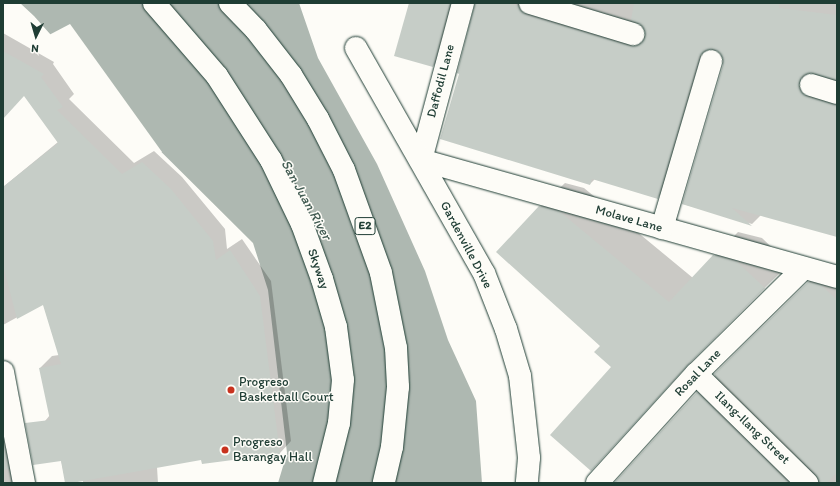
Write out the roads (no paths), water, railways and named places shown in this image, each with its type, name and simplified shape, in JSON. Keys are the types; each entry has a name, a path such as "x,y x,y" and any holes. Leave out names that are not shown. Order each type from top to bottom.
{"main road":[{"name":"Skyway","path":"154,3 217,76 271,160 302,224 322,279 336,327 343,380 339,423 324,483"},
{"name":"E2","path":"230,3 256,30 291,75 318,119 344,170 381,273 396,348 398,387 392,447 384,483"},
{"name":"Daffodil Lane","path":"421,160 464,3"},
{"path":"530,3 633,34"},
{"name":"Gardenville Drive","path":"356,48 484,273 506,329 520,376 525,414 528,458 527,483"},
{"path":"662,228 711,61"},
{"path":"810,85 837,93"},
{"name":"Molave Lane","path":"421,160 837,277"},
{"name":"Rosal Lane","path":"597,483 696,374 804,268"},
{"path":"3,372 24,483"},
{"name":"Ilang-Ilang Street","path":"696,374 807,483"}],"water":[{"name":"San Juan River","path":"20,3 299,3 318,58 377,164 425,271 448,340 476,401 482,483 278,483 287,453 268,290 253,243 107,98 34,16"}],"place":[{"name":"Progreso Basketball Court","path":"231,390"},
{"name":"Progreso Barangay Hall","path":"225,450"}]}
